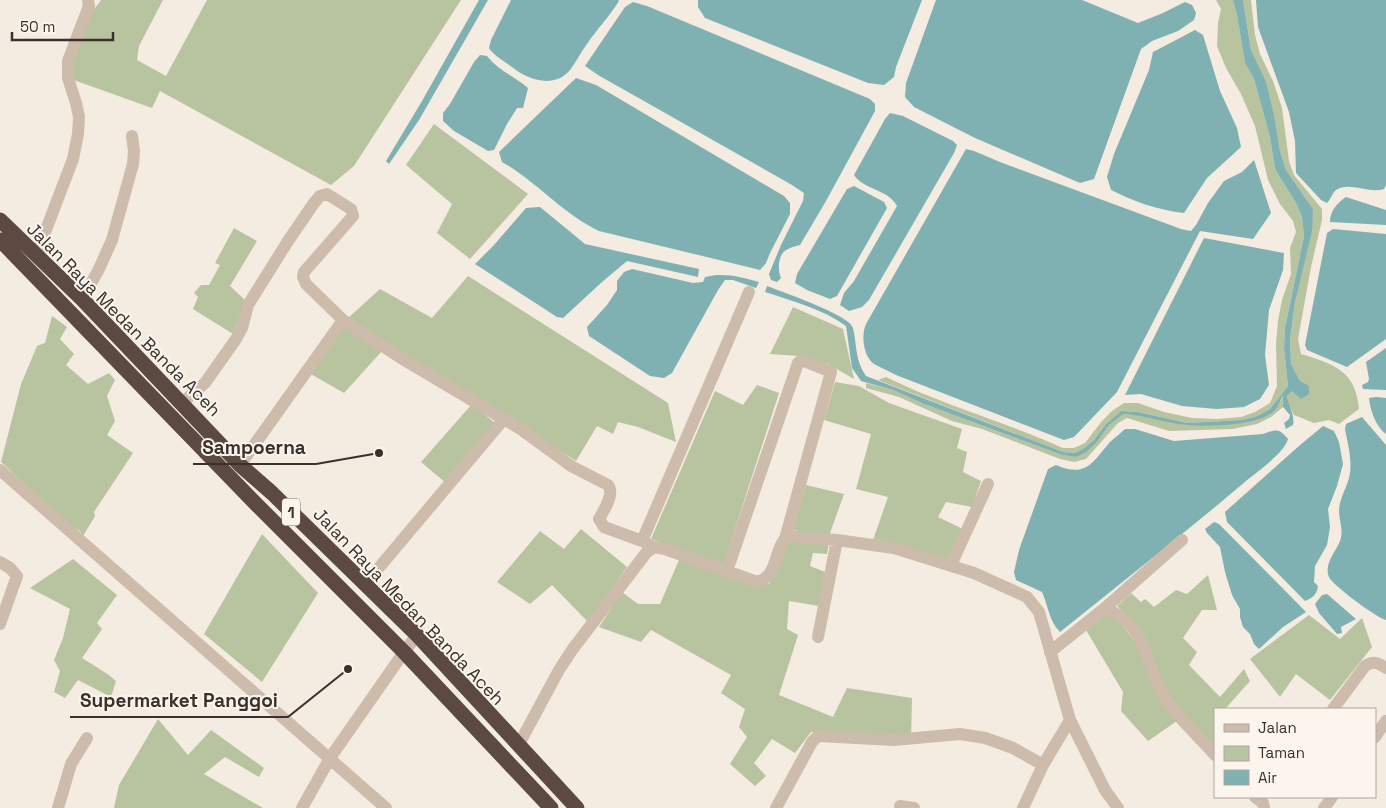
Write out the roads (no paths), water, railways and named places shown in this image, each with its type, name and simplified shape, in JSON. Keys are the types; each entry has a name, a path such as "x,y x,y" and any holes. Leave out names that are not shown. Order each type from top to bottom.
{"highway":[{"name":"Jalan Raya Medan Banda Aceh","path":"0,220 82,299 240,465 366,583 417,635 577,808"},
{"name":"Jalan Raya Medan Banda Aceh","path":"0,240 257,505 404,652 551,808"}],"street":[{"path":"36,256 72,160 78,134 79,117 67,69 68,61 89,6 88,0"},
{"path":"82,299 98,271 112,240 133,164 132,136"},
{"path":"182,403 205,383 236,340 242,328 248,305 314,203 323,194 327,194 351,209 353,216 304,272 303,277 306,284 343,320 400,358 504,419 571,466 608,485 611,495 600,522 604,527 612,531 654,547 665,549 727,572 753,581 764,580 770,575 785,539 831,372 804,361 800,360 798,363 727,572"},
{"path":"642,541 749,292"},
{"path":"240,465 343,320"},
{"path":"366,583 504,419"},
{"path":"0,470 386,808"},
{"path":"951,565 988,484"},
{"path":"785,539 788,536 837,540 894,548 951,565 998,583 1027,597 1039,612 1070,720 1105,790 1118,808"},
{"path":"818,637 837,540"},
{"path":"1050,652 1105,608 1182,540"},
{"path":"518,746 559,670 572,650 646,553 654,547"},
{"path":"0,562 10,568 17,576 0,624"},
{"path":"1105,608 1117,614 1136,632 1163,695 1214,754"},
{"path":"302,808 330,758 417,635"},
{"path":"1334,708 1365,666 1371,662 1377,662 1386,668"},
{"path":"1023,808 1043,765 1070,720"},
{"path":"1376,736 1386,721"},
{"path":"776,808 812,742 818,736 894,740 960,734 985,738 1013,748 1043,765"},
{"path":"58,808 71,764 87,738"},
{"path":"900,806 914,808"}],"water":[{"path":"479,0 488,0 419,120 389,164 386,161"},
{"path":"511,0 619,1 570,70 564,76 549,81 533,79 518,72 489,48 491,40"},
{"path":"698,0 922,0 896,67 894,77 884,85 868,83 705,18 698,7"},
{"path":"936,0 1082,0 1138,23 1185,2 1192,5 1196,13 1194,20 1178,31 1152,41 1141,49 1094,179 1080,183 975,138 914,107 905,97 906,83"},
{"path":"1233,0 1243,0 1251,50 1266,81 1280,151 1286,170 1313,209 1312,231 1295,302 1290,339 1291,364 1300,381 1309,386 1309,394 1301,399 1292,391 1287,396 1293,414 1293,425 1286,429 1284,423 1289,419 1290,415 1283,407 1283,396 1277,408 1269,415 1234,424 1187,425 1123,414 1109,425 1097,442 1086,452 1076,457 1062,455 924,404 893,390 861,381 852,368 846,326 817,310 765,292 767,286 800,298 849,323 853,328 860,365 866,376 1063,452 1075,453 1083,449 1121,411 1138,412 1187,423 1241,420 1255,417 1270,409 1288,386 1284,349 1285,328 1304,236 1302,217 1296,203 1275,169 1270,137 1254,79 1245,63"},
{"path":"1256,0 1386,0 1386,185 1384,189 1341,188 1335,191 1327,203 1321,200 1296,173 1295,141 1289,112 1258,27"},
{"path":"633,2 647,6 870,99 875,104 875,111 800,245 789,248 782,254 779,266 781,278 777,282 771,280 769,274 803,201 804,193 585,66 625,7"},
{"path":"1195,30 1203,35 1220,91 1237,128 1241,147 1207,178 1184,213 1156,208 1111,190 1107,177 1114,154 1149,70 1153,52"},
{"path":"480,55 487,56 497,66 528,88 523,108 517,108 494,150 488,151 454,131 443,121 443,113"},
{"path":"576,78 596,85 784,196 790,203 790,214 766,263 760,270 599,231 574,216 502,162 499,152"},
{"path":"890,113 903,116 953,141 957,145 869,300 862,307 849,311 840,305 844,293 854,281 897,206 888,196 864,184 854,175"},
{"path":"966,149 1181,229 1191,231 1224,181 1242,172 1254,160 1271,213 1253,239 1200,231 1117,392 1074,437 1064,440 896,375 874,364 865,351 863,339 866,324"},
{"path":"854,186 884,202 887,208 837,296 830,299 795,283 797,274 847,189"},
{"path":"1346,197 1386,210 1386,225 1330,222 1331,214"},
{"path":"540,207 585,244 699,269 698,277 627,261 563,318 557,317 475,264 526,208"},
{"path":"1333,229 1386,234 1386,339 1347,367 1307,350 1305,345 1327,233"},
{"path":"1204,238 1284,253 1283,270 1269,310 1265,355 1269,385 1260,399 1244,407 1217,409 1182,406 1141,394 1125,395"},
{"path":"632,269 693,283 703,282 705,277 719,275 759,282 756,288 733,280 725,280 672,373 664,378 650,376 589,336 587,327 607,305 617,290 617,281 624,272"},
{"path":"1386,348 1386,390 1363,389 1362,385 1368,382 1369,379 1366,362"},
{"path":"1369,398 1386,398 1386,434 1376,423 1371,408"},
{"path":"1362,417 1386,445 1386,620 1374,614 1346,594 1332,581 1328,572 1329,562 1341,538 1339,507 1350,472 1346,424"},
{"path":"1323,426 1334,431 1339,442 1343,464 1328,509 1330,527 1327,545 1315,566 1314,582 1318,586 1317,591 1310,599 1305,601 1227,522 1225,512"},
{"path":"1125,429 1135,429 1174,441 1263,434 1277,430 1288,439 1276,456 1060,632 1051,618 1042,592 1016,580 1014,572 1019,550 1048,469 1056,465 1075,470 1088,466"},
{"path":"1214,522 1219,524 1306,612 1283,627 1259,649 1254,644 1250,634 1243,627 1240,609 1232,595 1225,572 1220,547 1205,529"},
{"path":"1327,594 1356,619 1341,627 1342,633 1337,634 1319,613 1315,604 1322,595"}],"place":[{"name":"Sampoerna","path":"379,453"},
{"name":"Supermarket Panggoi","path":"348,669"}]}
